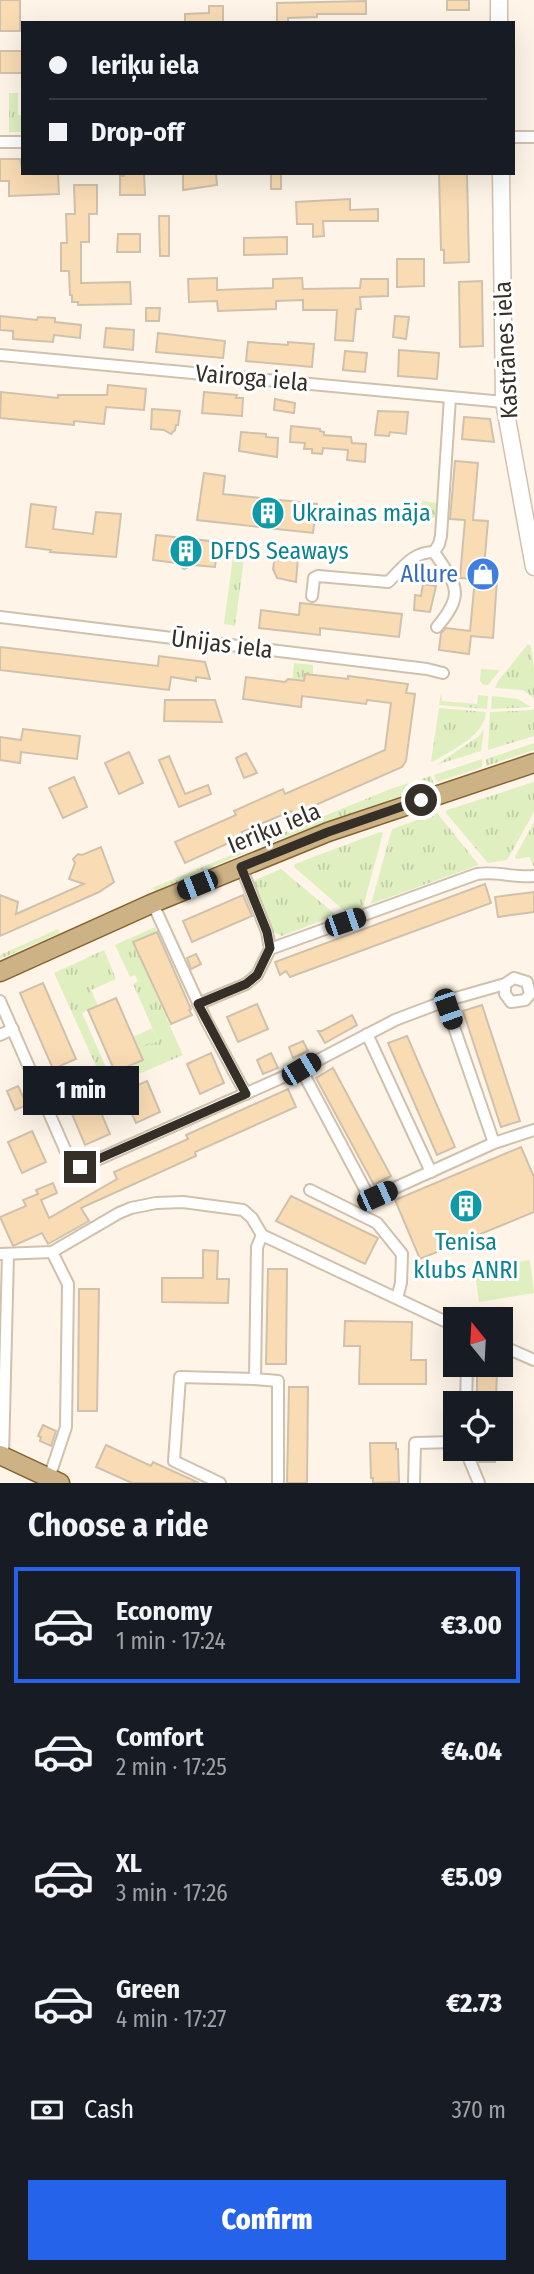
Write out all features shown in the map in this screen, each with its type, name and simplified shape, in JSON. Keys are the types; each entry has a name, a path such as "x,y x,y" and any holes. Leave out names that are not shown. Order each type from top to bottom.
{"main road":[{"name":"Ieriķu iela","path":"0,972 153,904 340,828 533,763"},
{"path":"2,1456 55,1480"}],"street":[{"path":"499,0 499,21"},
{"path":"515,137 534,137"},
{"path":"0,142 21,142"},
{"name":"Kastrānes iela","path":"501,175 504,402 534,567"},
{"name":"Vairoga iela","path":"0,355 504,402"},
{"path":"434,552 441,536 450,397"},
{"path":"312,596 314,578 318,576 388,582 413,556 434,552"},
{"path":"434,552 450,575 456,592 451,611 437,626"},
{"name":"Ūnijas iela","path":"0,617 427,668 443,673"},
{"path":"198,1004 246,984 257,975 270,948 267,932 241,867"},
{"path":"270,948 477,873 501,873 509,877 534,876"},
{"path":"153,904 198,1004 246,1094"},
{"path":"0,1001 74,1170 301,1069 367,1034 445,1001 505,984 514,978 523,979 530,988 530,994 525,1000 511,1002 505,994 505,984"},
{"path":"525,1000 534,1010"},
{"path":"445,1001 494,1143"},
{"path":"0,1035 13,1029"},
{"path":"367,1034 431,1172"},
{"path":"301,1069 367,1193 377,1196 494,1143 534,1130"},
{"path":"310,1190 377,1223 402,1254 401,1283 397,1298"},
{"path":"2,1456 4,1254 52,1252 131,1208 156,1203 183,1202 243,1210 252,1218 262,1235 443,1320"},
{"path":"255,1379 257,1247 262,1235"},
{"path":"52,1252 68,1284 66,1427 55,1480"},
{"path":"513,1351 534,1360"},
{"path":"220,1483 174,1461 180,1377 278,1381 278,1483"},
{"path":"414,1483 415,1443 443,1442"},
{"path":"468,1461 479,1483"}],"green space":[{"path":"9,93 18,93 21,132 9,132"},
{"path":"422,501 437,503 436,518 420,517"},
{"path":"234,549 245,551 235,626 224,624"},
{"path":"528,644 531,646 534,669 534,698 523,690 495,688 498,681"},
{"path":"294,663 313,665 313,675 304,684 292,683"},
{"path":"481,669 500,670 488,685 483,685 480,681"},
{"path":"441,692 442,701 477,704 478,695 488,696 487,709 439,705"},
{"path":"492,696 518,699 531,707 491,709"},
{"path":"439,708 486,712 484,721 474,735 433,762 431,761"},
{"path":"534,710 534,736 488,750 490,712"},
{"path":"484,729 481,751 436,765 479,736"},
{"path":"534,743 534,750 486,766 486,759"},
{"path":"482,759 482,767 437,782 434,775"},
{"path":"431,776 434,784 263,845 259,843 390,789"},
{"path":"534,782 534,812 507,860 488,863 446,813 447,810"},
{"path":"437,813 479,865 371,904 392,829"},
{"path":"534,822 534,867 529,857 515,857"},
{"path":"383,833 363,907 347,913 294,867 295,864"},
{"path":"248,848 247,852 155,891 152,888"},
{"path":"281,869 336,915 282,936 274,932 253,884 255,880"},
{"path":"155,927 157,932 133,943 183,1055 106,1088 54,973 104,950 116,979 91,990 98,1006 82,1013 109,1074 143,1060 134,1036 140,1034 145,1046 158,1041 133,984 138,981 135,975 130,977 115,945"},
{"path":"58,929 60,933 0,959 0,955"},
{"path":"152,1028 158,1041 145,1046 140,1034"},
{"path":"530,1260 534,1293 479,1302 474,1268"}],"building":[{"path":"0,0 20,0 20,31 0,31"},
{"path":"447,0 469,0 469,10 447,10"},
{"path":"366,1 366,14 317,14 317,17 277,21 277,3"},
{"path":"209,6 223,6 223,21 185,21 185,14 209,13"},
{"path":"0,51 21,51 21,73 0,73"},
{"path":"0,159 20,159 21,175 58,175 59,194 9,196 9,181 0,181"},
{"path":"144,175 145,195 120,195 120,176"},
{"path":"183,175 216,175 217,185 183,190"},
{"path":"271,175 281,175 281,189 271,189"},
{"path":"439,175 467,175 469,262 444,263 444,250 441,250"},
{"path":"74,185 97,185 97,214 89,214 89,242 81,242 81,283 130,282 131,304 78,305 78,302 72,302 69,271 61,271 61,243 67,243 66,214 75,214"},
{"path":"350,199 350,210 378,209 378,221 323,221 324,236 313,237 313,224 297,224 296,202"},
{"path":"159,216 169,216 169,256 160,256"},
{"path":"118,234 140,234 140,252 117,252"},
{"path":"287,237 287,254 244,255 244,238"},
{"path":"397,259 424,259 424,286 397,287"},
{"path":"217,278 217,290 273,288 273,279 302,278 303,289 360,288 361,279 388,279 388,296 360,297 361,309 356,309 353,341 335,340 337,310 303,310 303,300 276,301 276,309 218,311 217,301 189,302 188,279"},
{"path":"482,281 483,346 460,347 459,282"},
{"path":"146,308 160,308 159,321 146,321"},
{"path":"0,316 37,320 38,317 55,318 55,322 81,325 80,338 54,335 53,342 13,339 13,331 0,330"},
{"path":"395,316 409,317 406,339 393,337"},
{"path":"106,328 134,330 133,350 104,347"},
{"path":"158,333 225,341 223,358 156,352"},
{"path":"248,342 314,344 312,367 246,361"},
{"path":"399,350 439,353 437,379 398,376"},
{"path":"345,351 367,353 365,372 343,370"},
{"path":"108,385 146,389 144,410 106,407 104,424 74,421 74,425 0,418 1,392 58,398 58,395 107,395"},
{"path":"204,392 243,398 242,416 202,413"},
{"path":"275,399 295,403 294,413 274,410"},
{"path":"152,409 180,411 178,425 171,434 164,430 151,429"},
{"path":"378,411 408,412 406,434 390,432 389,436 375,435"},
{"path":"464,417 490,419 494,442 462,439"},
{"path":"291,426 320,429 324,435 351,437 352,443 366,444 365,462 347,460 348,450 323,448 322,454 312,453 312,449 304,449 305,443 290,442"},
{"path":"241,432 278,438 277,457 239,451"},
{"path":"455,461 478,463 473,520 488,521 483,579 497,580 493,638 471,636 469,654 439,650 441,633 446,628 470,631 475,579 460,578 465,520 450,519"},
{"name":"Ukrainas māja","path":"204,473 225,476 223,494 317,504 313,533 197,520"},
{"path":"31,504 56,507 53,529 93,534 96,512 121,514 116,557 50,552 51,550 26,547"},
{"name":"DFDS Seaways","path":"156,535 218,542 215,567 193,565 184,569 176,563 153,560"},
{"path":"275,556 298,558 296,582 277,578 273,569"},
{"path":"423,584 436,586 430,612 414,610 415,595 421,596"},
{"path":"300,603 402,614 399,637 320,628 320,635 259,628 261,610 299,615"},
{"path":"0,647 158,666 159,656 205,662 210,679 196,677 196,681 171,677 169,690 0,670"},
{"path":"305,674 348,679 348,676 408,684 406,693 415,694 406,761 402,767 293,815 291,811 242,832 244,836 185,863 175,842 236,815 234,811 283,789 285,794 385,750 391,703 367,700 366,704 302,696 301,707 243,699 246,677 285,682 288,679 304,681"},
{"path":"165,700 215,700 222,722 164,721"},
{"path":"23,729 80,736 77,759 21,752 20,763 0,760 0,737 21,740"},
{"path":"129,752 143,783 119,794 105,763"},
{"path":"246,753 257,773 244,778 236,758"},
{"path":"169,756 185,794 208,785 211,794 179,807 159,760"},
{"path":"74,777 87,807 63,818 49,788"},
{"path":"101,847 114,882 99,892 0,936 0,895 18,902 16,914 84,884 69,879 75,863 73,859 78,854 82,855"},
{"path":"485,884 491,903 290,977 286,971 280,975 275,962"},
{"path":"534,892 534,912 498,917 495,897"},
{"path":"243,895 252,916 192,942 183,921"},
{"path":"157,932 192,1015 171,1024 133,942"},
{"path":"196,954 201,964 191,969 187,958"},
{"path":"43,983 76,1059 53,1069 20,993"},
{"path":"116,998 143,1060 115,1072 88,1010"},
{"path":"257,1004 268,1029 238,1042 227,1017"},
{"path":"482,1005 520,1121 501,1127 463,1011"},
{"path":"352,1015 357,1025 325,1043 318,1031"},
{"path":"407,1036 455,1147 437,1155 388,1043"},
{"path":"303,1041 308,1051 293,1058 289,1047"},
{"path":"211,1053 224,1083 200,1094 187,1064"},
{"path":"271,1053 278,1068 263,1074 257,1060"},
{"path":"333,1068 391,1176 374,1185 316,1078"},
{"path":"147,1081 160,1112 136,1123 122,1092"},
{"path":"18,1086 27,1105 15,1110 7,1091"},
{"path":"288,1089 296,1107 195,1152 196,1156 81,1208 89,1221 48,1244 42,1233 13,1246 0,1217 26,1206 23,1200 38,1194 36,1190 53,1183 57,1193 41,1200 49,1218 117,1179 114,1172 188,1139 186,1135"},
{"path":"97,1103 110,1134 85,1145 72,1114"},
{"path":"32,1131 46,1162 22,1173 8,1142"},
{"name":"Tenisa klubs ANRI","path":"521,1147 534,1177 534,1212 420,1259 395,1200"},
{"path":"291,1196 378,1238 365,1264 276,1221"},
{"path":"203,1250 218,1251 217,1279 229,1279 228,1303 162,1302 162,1278 203,1278"},
{"path":"268,1269 287,1269 286,1364 266,1364"},
{"path":"79,1289 99,1289 97,1411 78,1411"},
{"path":"345,1321 412,1322 411,1360 426,1360 426,1384 359,1384 360,1346 344,1346"},
{"path":"477,1377 497,1377 496,1391 477,1391"},
{"path":"289,1387 308,1387 307,1483 287,1483"},
{"path":"43,1425 56,1431 51,1446 40,1441 41,1437 38,1436"},
{"path":"370,1443 396,1443 399,1482 373,1483"},
{"path":"106,1445 151,1466 153,1462 199,1483 132,1483 96,1467"}],"place":[{"name":"Ukrainas māja","path":"268,513"},
{"name":"DFDS Seaways","path":"186,551"},
{"name":"Allure","path":"483,574"},
{"name":"Tenisa klubs ANRI","path":"466,1206"}],"route":[{"path":"80,1167 246,1094 198,1004 246,984 257,975 270,948 267,932 241,867 328,832 421,800"}]}
